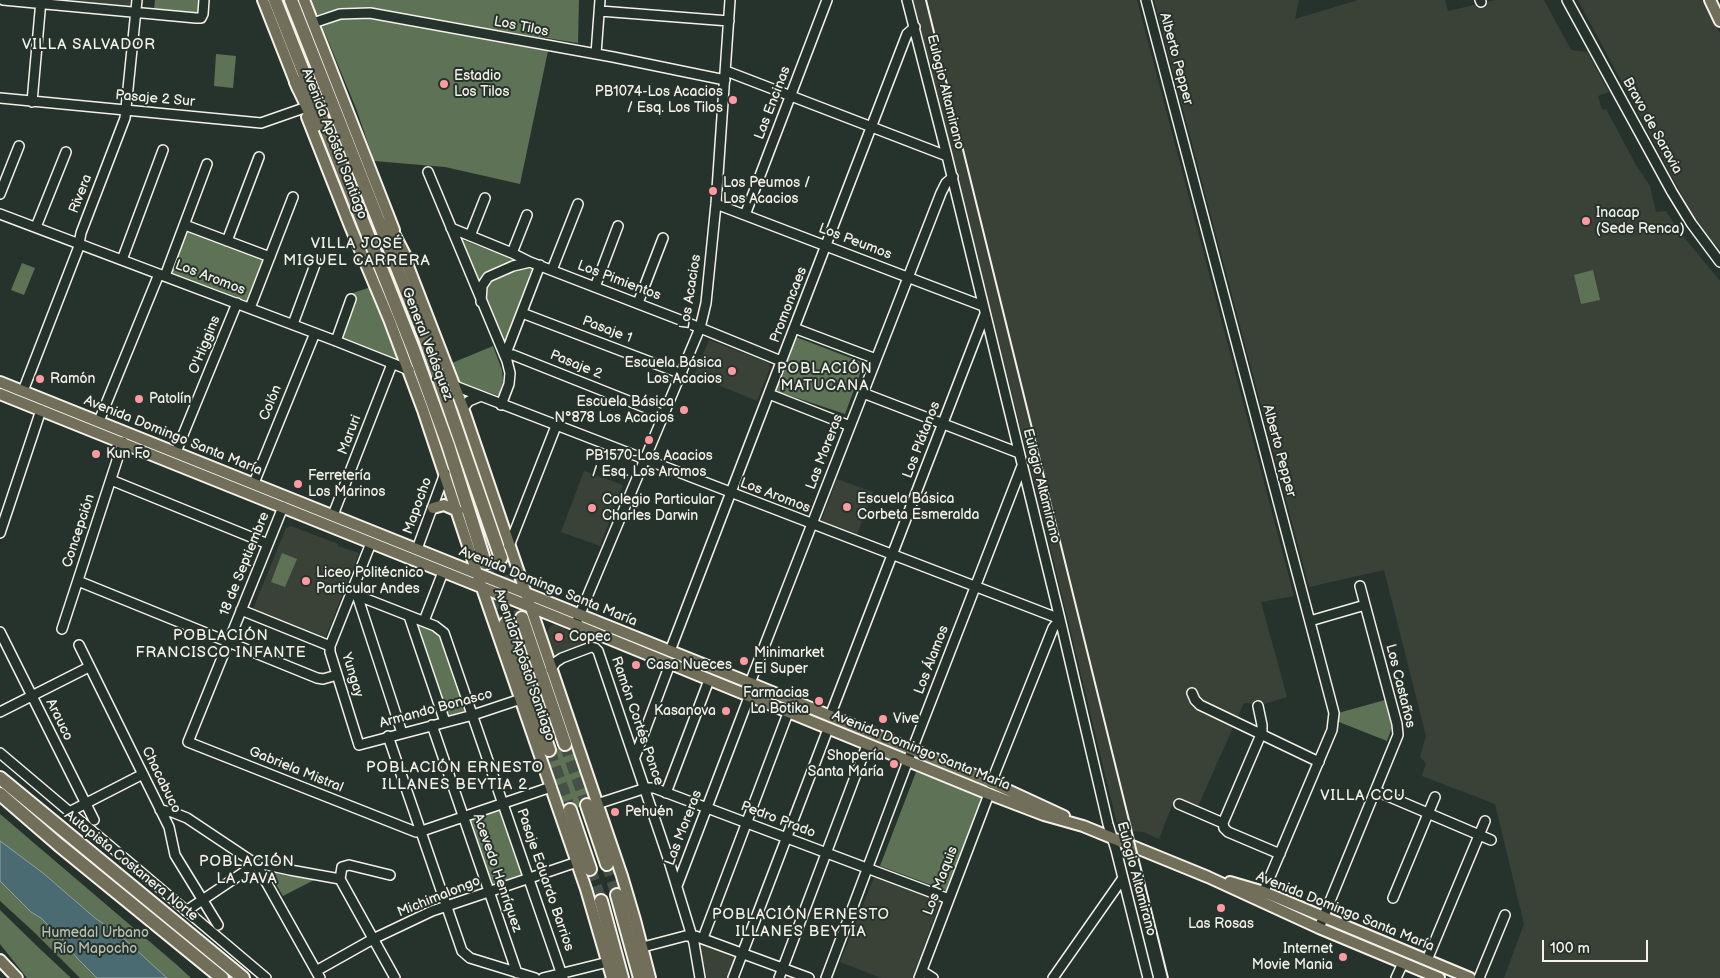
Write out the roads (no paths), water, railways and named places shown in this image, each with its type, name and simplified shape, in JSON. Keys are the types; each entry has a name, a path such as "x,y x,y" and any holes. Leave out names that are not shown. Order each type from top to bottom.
{"highway":[{"name":"General Velásquez","path":"275,0 438,415 482,568"},
{"name":"General Velásquez","path":"291,0 436,366 501,558"},
{"path":"296,82 355,201"},
{"path":"359,171 404,255"},
{"path":"522,618 566,744"},
{"path":"506,624 549,750"},
{"name":"Autopista Costanera Norte","path":"0,778 243,978"},
{"name":"Autopista Costanera Norte","path":"0,794 222,978"},
{"path":"592,804 607,864"},
{"path":"570,810 590,869"},
{"path":"618,896 640,978"},
{"path":"601,901 622,978"}],"main road":[{"name":"Avenida Apóstol Santiago","path":"263,0 350,226 409,370 458,511 482,568 482,588 577,862 612,978"},
{"name":"Avenida Apóstol Santiago","path":"304,0 463,408 540,635 592,804 624,884 643,947 650,978"},
{"path":"1710,0 1720,21"},
{"name":"Avenida Domingo Santa María","path":"0,382 417,549 482,568 578,620 670,664 989,794 1044,815 1083,826"},
{"name":"Avenida Domingo Santa María","path":"0,394 556,617 578,620 670,651 991,783 1112,838 1208,877 1323,917 1470,978"},
{"path":"433,508 444,505 458,511"},
{"path":"540,635 545,623 556,617"},
{"name":"Avenida Domingo Santa María","path":"1262,896 1319,928 1439,978"},
{"path":"0,960 16,978"}],"street":[{"path":"3,0 201,18 204,0"},
{"name":"Rivera","path":"23,391 127,111 137,0"},
{"path":"596,54 600,0"},
{"name":"Los Acacios","path":"578,620 700,328 706,303 716,204 730,0"},
{"name":"Las Encinas","path":"745,216 827,0"},
{"name":"Eulogio Altamirano","path":"907,0 948,156 1112,838 1148,978"},
{"name":"Alberto Pepper","path":"1146,0 1334,718 1332,730 1262,896"},
{"name":"Bravo de Saravia","path":"1567,0 1672,192 1691,223 1720,262"},
{"path":"32,102 41,2"},
{"path":"600,11 729,21"},
{"name":"Los Tilos","path":"313,22 340,14 362,12 725,76 790,96 948,156"},
{"name":"Promoncaes","path":"670,651 907,34 915,27"},
{"name":"Pasaje 2 Sur","path":"0,98 261,123 304,108"},
{"path":"0,194 18,146"},
{"path":"122,260 163,150"},
{"path":"36,227 66,152"},
{"path":"227,241 259,157"},
{"path":"99,421 184,225 207,164"},
{"path":"428,172 508,366 510,379 501,404"},
{"name":"Las Moreras","path":"750,684 940,193 946,183 953,177"},
{"path":"250,308 293,197"},
{"path":"470,236 484,198"},
{"path":"552,270 578,204"},
{"name":"Los Peumos","path":"716,204 908,277 984,310"},
{"name":"Los Aromos","path":"0,214 293,324 409,370"},
{"path":"512,253 527,215"},
{"path":"184,225 270,257"},
{"path":"595,287 618,226"},
{"name":"Los Pimientos","path":"450,228 530,262 782,361"},
{"path":"638,303 663,238"},
{"path":"293,324 316,262"},
{"path":"481,302 482,286 488,277 513,266 530,262"},
{"path":"504,354 540,265"},
{"path":"336,341 352,299"},
{"name":"O'Higgins","path":"176,452 237,303"},
{"name":"Los Plátanos","path":"830,716 943,423 984,310"},
{"name":"Pasaje 1","path":"522,312 682,374"},
{"path":"794,328 876,359"},
{"name":"Colón","path":"254,483 315,333"},
{"name":"Pasaje 2","path":"504,354 513,355 664,416"},
{"name":"Maruri","path":"333,516 392,364"},
{"name":"Los Aromos","path":"455,386 731,494 1060,619"},
{"path":"863,393 1019,453"},
{"path":"769,394 850,426"},
{"path":"463,408 469,401 481,396"},
{"path":"0,533 41,410"},
{"path":"509,546 556,426"},
{"name":"Concepción","path":"62,629 123,442"},
{"name":"Los Álamos","path":"826,978 1022,466"},
{"name":"Mapocho","path":"417,549 445,473"},
{"path":"111,480 268,544"},
{"name":"18 de Septiembre","path":"188,742 283,507"},
{"path":"330,646 354,594 371,543"},
{"path":"424,621 444,572"},
{"path":"78,581 319,679 326,679 337,675"},
{"name":"Los Castaños","path":"1319,928 1396,745 1398,730 1360,586"},
{"path":"354,594 402,732"},
{"name":"Pasaje Eduardo Barrios","path":"354,594 424,621 439,628 444,633 563,976"},
{"path":"1310,621 1365,606"},
{"name":"Yungay","path":"241,610 330,646 330,652 359,745"},
{"path":"409,616 445,722"},
{"path":"991,783 1052,628 1060,619"},
{"name":"Arauco","path":"0,632 94,820"},
{"name":"Chacabuco","path":"79,645 171,833 174,852 218,925"},
{"name":"Ramón Cortés Ponce","path":"551,669 562,658 591,647 598,651 646,788 677,886 691,935 700,978"},
{"path":"635,757 670,664"},
{"path":"0,712 90,667"},
{"path":"666,793 709,680"},
{"path":"1192,694 1200,705 1319,762"},
{"name":"Las Moreras","path":"677,886 749,697"},
{"name":"Armando Bonasco","path":"359,745 402,732 473,715 521,699"},
{"path":"1258,706 1262,727 1260,735 1223,823 1224,828 1228,832 1280,854"},
{"path":"703,938 788,713"},
{"name":"Acevedo Henríquez","path":"432,725 517,973"},
{"path":"734,978 828,729"},
{"path":"388,736 461,948 470,958 535,978"},
{"name":"Gabriela Mistral","path":"188,742 411,831 422,832"},
{"path":"779,978 867,745"},
{"path":"0,753 71,811 266,978"},
{"path":"71,811 143,774"},
{"path":"422,832 551,787"},
{"path":"592,804 646,788"},
{"name":"Pedro Prado","path":"646,788 654,788 949,899"},
{"path":"1376,792 1492,840"},
{"name":"Los Maquis","path":"921,974 989,794"},
{"path":"1394,898 1435,797"},
{"path":"1179,804 1223,823"},
{"path":"160,810 187,818 256,864 318,974"},
{"path":"1427,960 1485,821"},
{"name":"Michimalongo","path":"318,974 373,939 446,906 577,862"},
{"path":"186,911 256,864 340,879"},
{"path":"390,875 345,865 341,869 340,879 394,978"},
{"path":"1053,978 1123,878"},
{"path":"1479,978 1506,915"},
{"path":"643,947 691,935 809,978"},
{"path":"543,978 563,976 608,962"},
{"path":"1396,978 1403,963"},
{"path":"921,974 933,978"}],"water":[{"path":"0,841 43,873 95,918 122,937 167,978 97,978 41,918 31,912 0,881"}],"tunnel":[{"path":"501,558 522,618"},
{"path":"485,563 505,624"},
{"path":"565,744 587,805"},
{"path":"549,750 570,810"},
{"path":"607,864 617,895"},
{"path":"590,869 601,901"}],"railway":[{"path":"926,0 1168,978"}],"place":[{"name":"Estadio Los Tilos","path":"444,84"},
{"name":"PB1074-Los Acacios / Esq. Los Tilos","path":"733,100"},
{"name":"Los Peumos / Los Acacios","path":"713,191"},
{"name":"Inacap (Sede Renca)","path":"1586,221"},
{"name":"Escuela Básica Los Acacios","path":"732,371"},
{"name":"Ramón","path":"40,379"},
{"name":"Patolín","path":"139,399"},
{"name":"Escuela Básica N°878 Los Acacios","path":"684,410"},
{"name":"PB1570-Los Acacios / Esq. Los Aromos","path":"649,440"},
{"name":"Kun Fo","path":"96,454"},
{"name":"Ferretería Los Marinos","path":"298,484"},
{"name":"Escuela Básica Corbeta Esmeralda","path":"847,507"},
{"name":"Colegio Particular Charles Darwin","path":"592,508"},
{"name":"Liceo Politécnico Particular Andes","path":"306,581"},
{"name":"Copec","path":"559,637"},
{"name":"Minimarket El Super","path":"744,661"},
{"name":"Casa Nueces","path":"636,665"},
{"name":"Farmacias La Botika","path":"819,701"},
{"name":"Kasanova","path":"726,711"},
{"name":"Vive","path":"883,719"},
{"name":"Shopería Santa María","path":"894,764"},
{"name":"Pehuén","path":"615,812"},
{"name":"Las Rosas","path":"1221,908"},
{"name":"Internet Movie Mania","path":"1343,957"}],"district":[{"name":"VILLA SALVADOR","path":"89,45"},
{"name":"VILLA JOSÉ MIGUEL CARRERA","path":"357,252"},
{"name":"POBLACIÓN MATUCANA","path":"825,378"},
{"name":"POBLACIÓN FRANCISCO INFANTE","path":"221,644"},
{"name":"POBLACIÓN ERNESTO ILLANES BEYTIA 2","path":"455,776"},
{"name":"VILLA CCU","path":"1363,796"},
{"name":"POBLACIÓN LA JAVA","path":"247,870"},
{"name":"POBLACIÓN ERNESTO ILLANES BEYTIA","path":"801,924"}],"park label":[{"name":"Humedal Urbano Río Mapocho","path":"95,942"}]}
